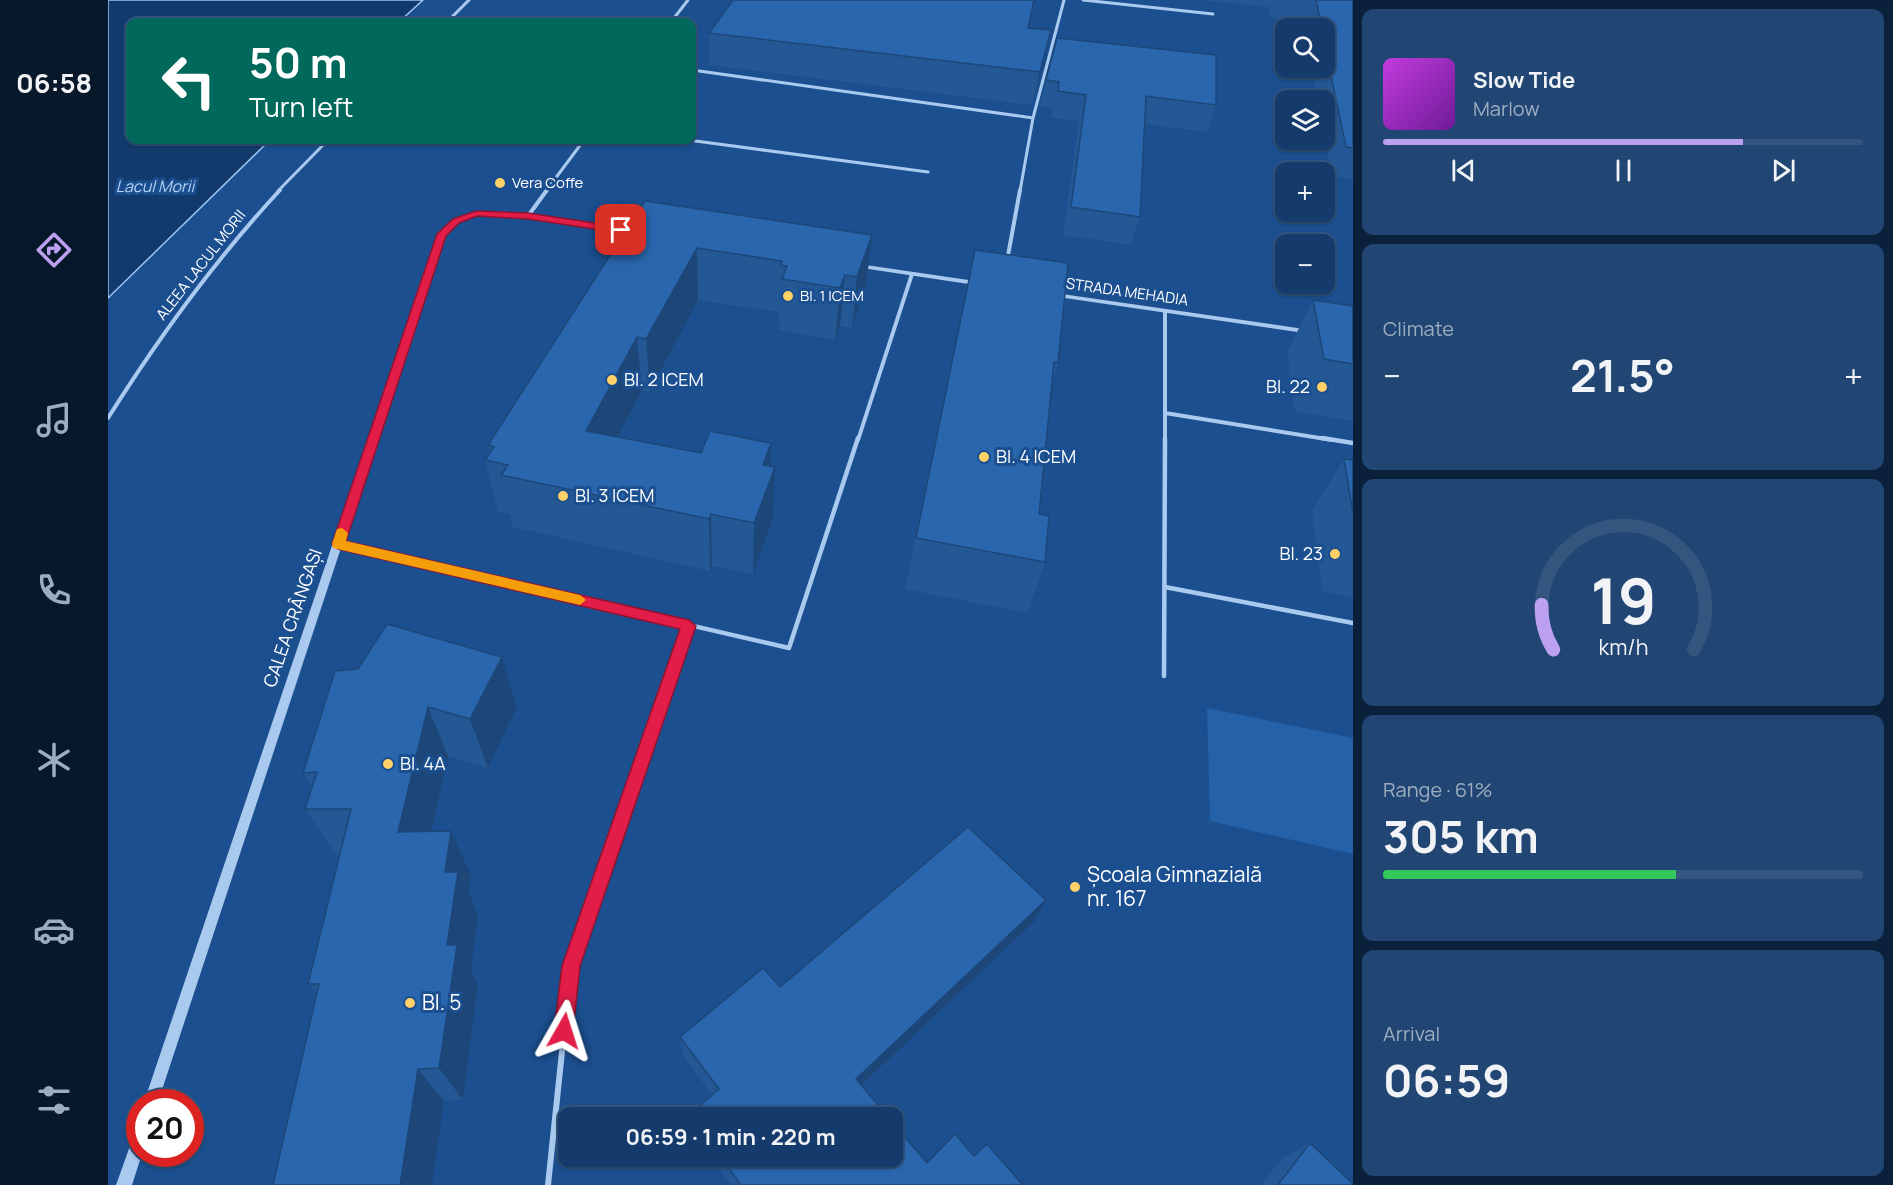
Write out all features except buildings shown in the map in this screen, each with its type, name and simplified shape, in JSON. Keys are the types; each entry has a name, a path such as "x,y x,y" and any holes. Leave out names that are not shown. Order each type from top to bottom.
{"street":[{"path":"451,18 469,0"},
{"name":"ALEEA LACUL MORII","path":"108,418 138,368 207,273 279,188 324,144"},
{"name":"CALEA CRÂNGAȘI","path":"155,1089 441,234 456,221 476,214 528,216"},
{"path":"528,216 646,234"},
{"path":"842,263 991,285"},
{"name":"STRADA MEHADIA","path":"1037,292 1318,333"},
{"path":"124,1185 130,1167"}],"lane":[{"path":"674,18 688,0"},
{"path":"1006,265 1033,118 1064,0"},
{"path":"1083,0 1213,14"},
{"path":"696,71 1033,118"},
{"path":"696,141 928,172"},
{"path":"528,216 581,144"},
{"path":"338,544 789,648 912,274"},
{"path":"1164,676 1165,311"},
{"path":"1165,413 1353,443"},
{"path":"1165,586 1353,623"},
{"path":"548,1185 571,966 689,626"}],"shaded area":[{"path":"1207,708 1353,738 1353,854 1210,821"}],"water":[{"name":"Lacul Morii","path":"108,0 423,0 403,18 126,18 126,144 266,144 108,298"}],"slow traffic":[{"path":"342,533 338,544 580,600"}],"place":[{"name":"Vera Coffe","path":"500,183"},
{"name":"Bl. 1 ICEM","path":"788,296"},
{"name":"Bl. 2 ICEM","path":"612,380"},
{"name":"Bl. 22","path":"1322,387"},
{"name":"Bl. 4 ICEM","path":"984,457"},
{"name":"Bl. 3 ICEM","path":"563,496"},
{"name":"Bl. 23","path":"1335,554"},
{"name":"Bl. 4A","path":"388,764"},
{"name":"Școala Gimnazială nr. 167","path":"1075,887"},
{"name":"Bl. 5","path":"410,1003"}],"route":[{"path":"564,1031 571,966 689,626 338,544 441,234 456,221 476,214 497,213 621,230"}]}
